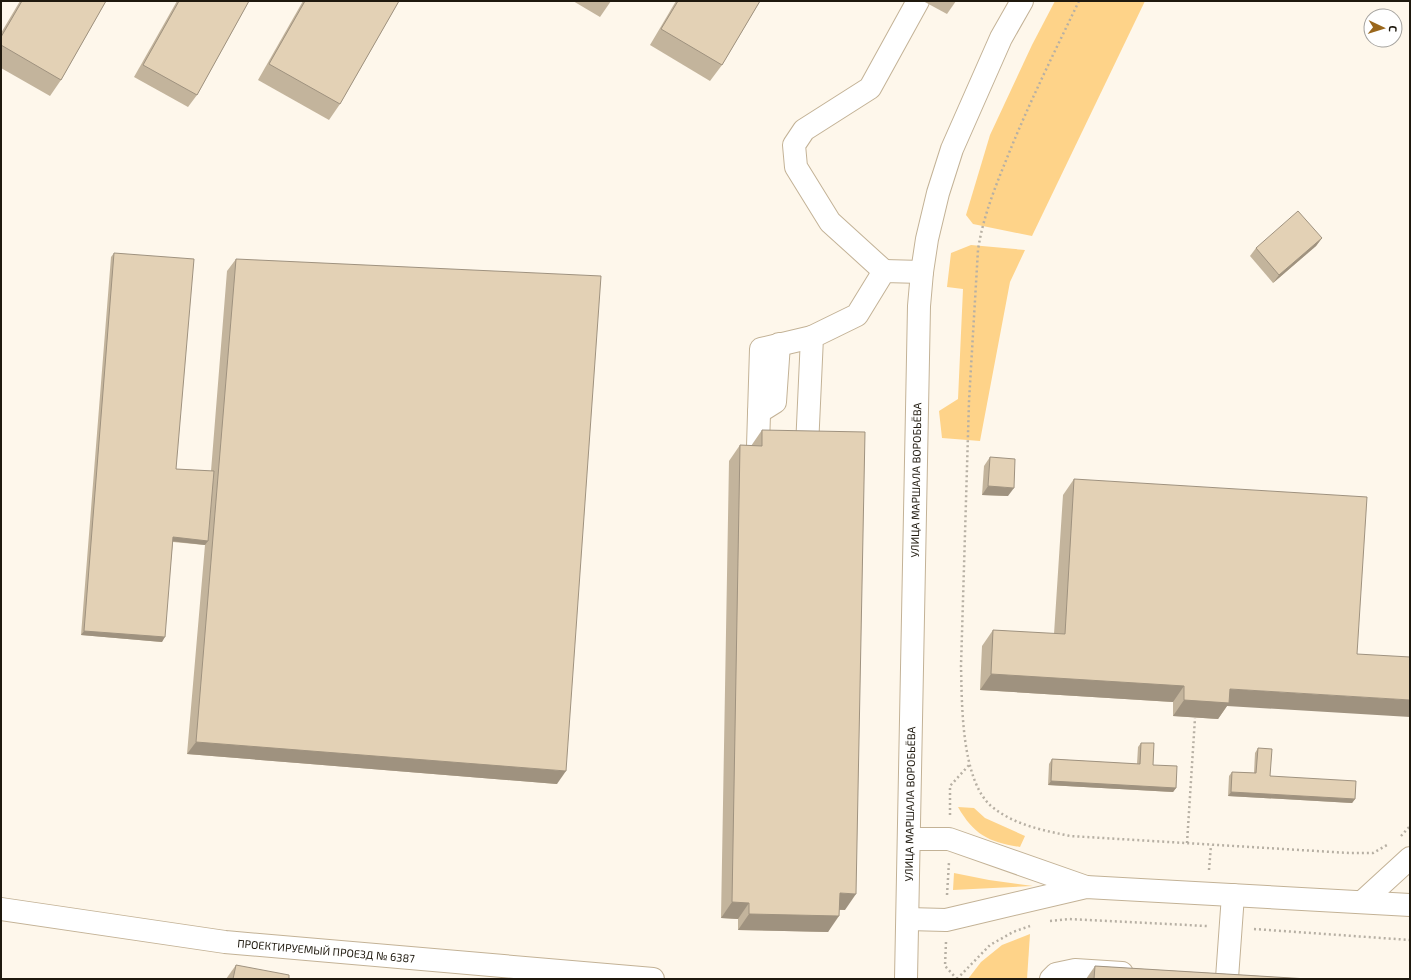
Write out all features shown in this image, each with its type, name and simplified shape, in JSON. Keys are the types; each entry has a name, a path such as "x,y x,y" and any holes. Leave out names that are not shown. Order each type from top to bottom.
{"street":[{"path":"918,1 870,88 804,130 794,145 796,167 830,222 884,271 922,272"},
{"name":"УЛИЦА МАРШАЛА ВОРОБЬЁВА","path":"906,979 910,839 919,314 922,272 927,239 938,193 952,149 1001,38 1022,1"},
{"path":"758,446 759,412 775,402 779,344 812,337 857,315 884,271"},
{"path":"807,447 812,337"},
{"path":"910,839 949,839 1086,887 1410,905"},
{"path":"1362,902 1410,858"},
{"path":"908,919 946,920 1086,887"},
{"path":"1227,978 1233,895"},
{"name":"ПРОЕКТИРУЕМЫЙ ПРОЕЗД № 6387","path":"1,909 225,942 653,979"},
{"path":"1051,979 1056,974 1075,970 1143,974"},
{"path":"1204,976 1249,979"}],"path":[{"path":"1079,1 1027,110 992,194 981,230 974,302 969,401 961,666 965,743 975,783 990,805 1010,818 1035,829 1070,836 1373,854 1393,842"},
{"path":"1187,843 1196,718"},
{"path":"949,839 950,786 970,764"},
{"path":"1399,838 1410,826"},
{"path":"1047,922 1069,919 1230,927 1410,940"},
{"path":"957,979 990,945 1013,932 1033,925"}],"shaded area":[{"path":"1055,1 1145,1 1032,236 973,224 966,215 990,135 1032,45"},
{"path":"971,245 1025,250 1010,282 980,441 942,438 939,411 958,399 963,289 947,287 951,253"},
{"path":"958,807 974,808 985,818 1025,836 1020,847 999,843 983,836 976,831"},
{"path":"954,873 989,880 1033,886 953,890"},
{"path":"1030,934 1027,979 968,979 981,962 1002,945"}],"building":[{"path":"22,1 106,1 61,80 1,45 1,37"},
{"path":"179,1 249,1 197,95 143,65"},
{"path":"305,1 399,1 340,104 269,64"},
{"path":"678,1 760,1 722,65 661,29"},
{"path":"1298,211 1322,238 1279,275 1256,248"},
{"path":"114,253 194,259 176,469 214,471 208,541 173,537 165,637 84,631"},
{"path":"236,259 601,276 566,771 196,742"},
{"path":"762,430 865,432 856,894 840,893 839,916 749,914 749,903 732,902 740,445 762,446"},
{"path":"990,457 1015,459 1014,488 988,486"},
{"path":"1074,479 1367,497 1357,654 1410,657 1410,700 1230,689 1229,703 1184,700 1184,686 991,674 993,630 1065,634"},
{"path":"1141,743 1154,743 1153,765 1177,766 1176,788 1051,781 1052,759 1140,764"},
{"path":"1258,748 1272,749 1270,776 1356,781 1355,799 1231,792 1232,772 1256,773"},
{"path":"236,965 289,975 289,979 233,979"},
{"path":"1095,966 1308,979 1094,979"}]}
